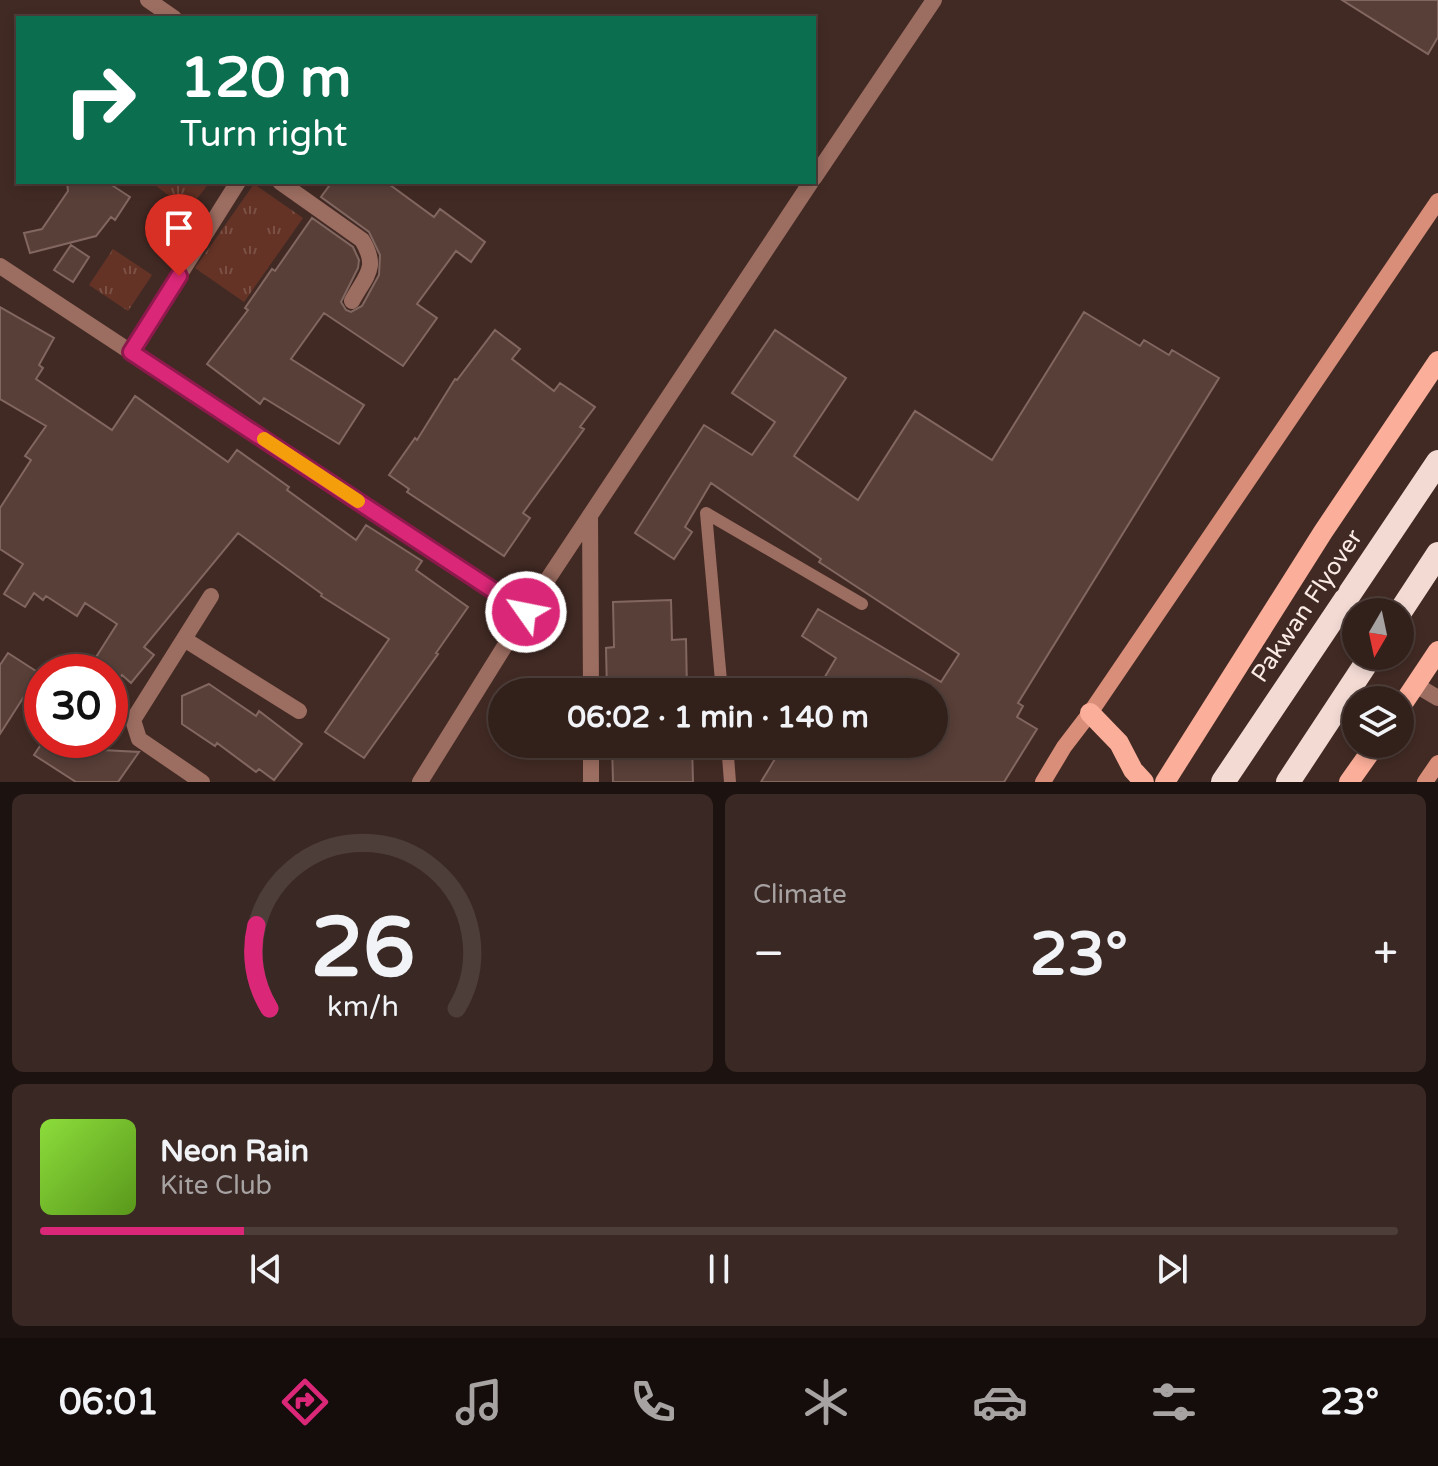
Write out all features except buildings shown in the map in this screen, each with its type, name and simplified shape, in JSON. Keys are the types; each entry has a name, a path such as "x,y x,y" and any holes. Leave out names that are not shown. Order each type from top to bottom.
{"highway":[{"name":"Pakwan Flyover","path":"1223,782 1438,462"},
{"path":"1409,598 1438,554"},
{"path":"1288,782 1362,670"}],"main road":[{"path":"1165,782 1323,532 1438,361"},
{"path":"1414,688 1438,651"},
{"path":"1090,713 1119,743 1133,770 1144,782"},
{"path":"1349,782 1366,758"}],"street":[{"path":"148,0 171,16"},
{"path":"816,176 934,0"},
{"path":"131,352 237,184"},
{"path":"283,184 362,240 370,253 372,264 352,301"},
{"path":"420,782 526,612 810,184"},
{"path":"1043,782 1438,201"},
{"path":"0,266 526,612"},
{"path":"590,515 591,678"},
{"path":"202,782 139,739 133,720 211,596"},
{"path":"184,639 299,711"},
{"path":"1416,685 1438,698"},
{"path":"591,758 591,782"},
{"path":"1425,782 1438,763"}],"lane":[{"path":"721,678 706,513 862,604"},
{"path":"728,758 730,782"}],"green space":[{"path":"154,184 208,184 188,210"},
{"path":"254,184 303,218 244,302 195,268"},
{"path":"113,249 152,275 128,311 89,285"}],"slow traffic":[{"path":"264,439 358,501"}],"route":[{"path":"179,276 131,352 526,612"}]}
